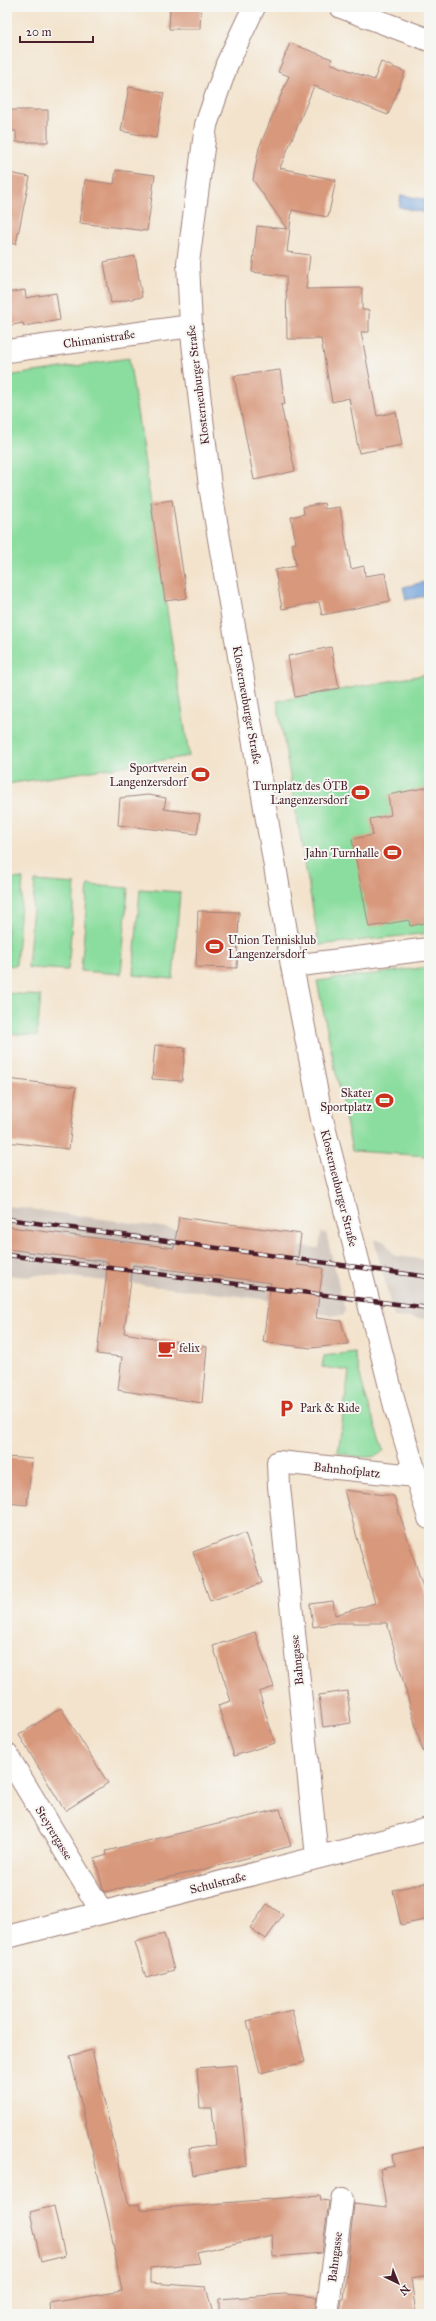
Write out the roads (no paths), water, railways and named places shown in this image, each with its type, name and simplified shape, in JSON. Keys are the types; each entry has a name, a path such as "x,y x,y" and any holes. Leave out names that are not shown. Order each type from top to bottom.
{"street":[{"name":"Klosterneuburger Straße","path":"254,7 227,64 206,125 188,263 191,326 210,486 292,966 322,1119 396,1410 429,1518"},
{"path":"341,7 429,40"},
{"name":"Chimanistraße","path":"7,352 191,326"},
{"path":"292,966 429,949"},
{"name":"Bahnhofplatz","path":"278,1462 415,1476"},
{"name":"Bahngasse","path":"278,1462 279,1486 317,1857"},
{"name":"Steyrergasse","path":"7,1755 102,1912"},
{"name":"Schulstraße","path":"7,1937 429,1829"},
{"name":"Bahngasse","path":"328,2314 342,2200"}],"water":[{"path":"401,195 428,200 425,213 399,207"},
{"path":"429,581 429,595 406,600 403,587"}],"railway":[{"path":"7,1219 429,1277"},
{"path":"7,1255 429,1308"}],"place":[{"name":"Sportverein Langenzersdorf","path":"200,775"},
{"name":"Turnplatz des ÖTB Langenzersdorf","path":"361,793"},
{"name":"Jahn Turnhalle","path":"392,853"},
{"name":"Union Tennisklub Langenzersdorf","path":"215,947"},
{"name":"Skater Sportplatz","path":"385,1100"},
{"name":"felix","path":"166,1348"},
{"name":"Park & Ride","path":"287,1408"}]}
